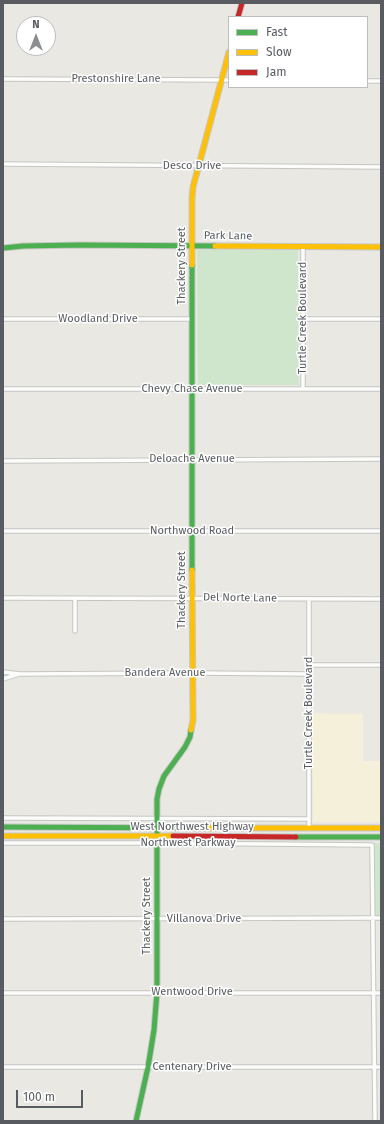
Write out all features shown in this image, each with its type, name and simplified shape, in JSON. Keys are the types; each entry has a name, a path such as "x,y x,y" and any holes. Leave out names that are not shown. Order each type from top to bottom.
{"street":[{"path":"238,16 242,3"},
{"name":"Thackery Street","path":"136,1121 148,1067 154,1030 157,992 157,799 162,781 190,737 193,720 192,198 193,187 228,56"},
{"name":"Prestonshire Lane","path":"3,79 228,80"},
{"path":"368,81 381,81"},
{"name":"Desco Drive","path":"3,164 381,167"},
{"name":"Park Lane","path":"3,248 35,245 381,247"},
{"name":"Turtle Creek Boulevard","path":"303,246 303,389"},
{"name":"Woodland Drive","path":"3,319 192,319"},
{"path":"302,319 381,319"},
{"name":"Chevy Chase Avenue","path":"3,389 381,389"},
{"name":"Deloache Avenue","path":"3,461 381,459"},
{"name":"Northwood Road","path":"3,531 381,531"},
{"name":"Del Norte Lane","path":"3,598 381,599"},
{"path":"75,598 75,631"},
{"name":"Turtle Creek Boulevard","path":"309,599 309,827"},
{"path":"309,665 381,665"},
{"name":"Bandera Avenue","path":"3,672 20,674 309,674"},
{"name":"Bandera Avenue","path":"3,679 20,674"},
{"path":"3,818 309,819"},
{"name":"West Northwest Highway","path":"3,827 381,828"},
{"path":"309,827 309,837"},
{"name":"West Northwest Highway","path":"3,836 381,837"},
{"name":"Northwest Parkway","path":"3,843 372,845 373,918"},
{"path":"373,918 375,1121"},
{"name":"Villanova Drive","path":"3,919 381,918"},
{"name":"Wentwood Drive","path":"3,992 381,992"},
{"name":"Centenary Drive","path":"3,1067 381,1067"}],"shaded area":[{"path":"312,713 363,714 363,761 381,761 381,822 313,822"}],"green space":[{"path":"298,249 299,385 198,385 197,250"},
{"path":"374,843 381,843 381,916 375,916"}],"traffic: fast":[{"path":"3,248 23,246 79,245 215,246"},
{"path":"192,265 192,570"},
{"path":"136,1121 148,1067 154,1030 157,992 157,799 164,776 185,747 190,737 191,730"},
{"path":"3,827 195,828"},
{"path":"296,837 381,837"}],"traffic: slow":[{"path":"192,265 193,187 228,56"},
{"path":"215,246 381,247"},
{"path":"191,730 193,720 192,570"},
{"path":"195,828 381,828"},
{"path":"3,836 173,836"}],"traffic: jam":[{"path":"238,16 242,3"},
{"path":"173,836 296,837"}]}
